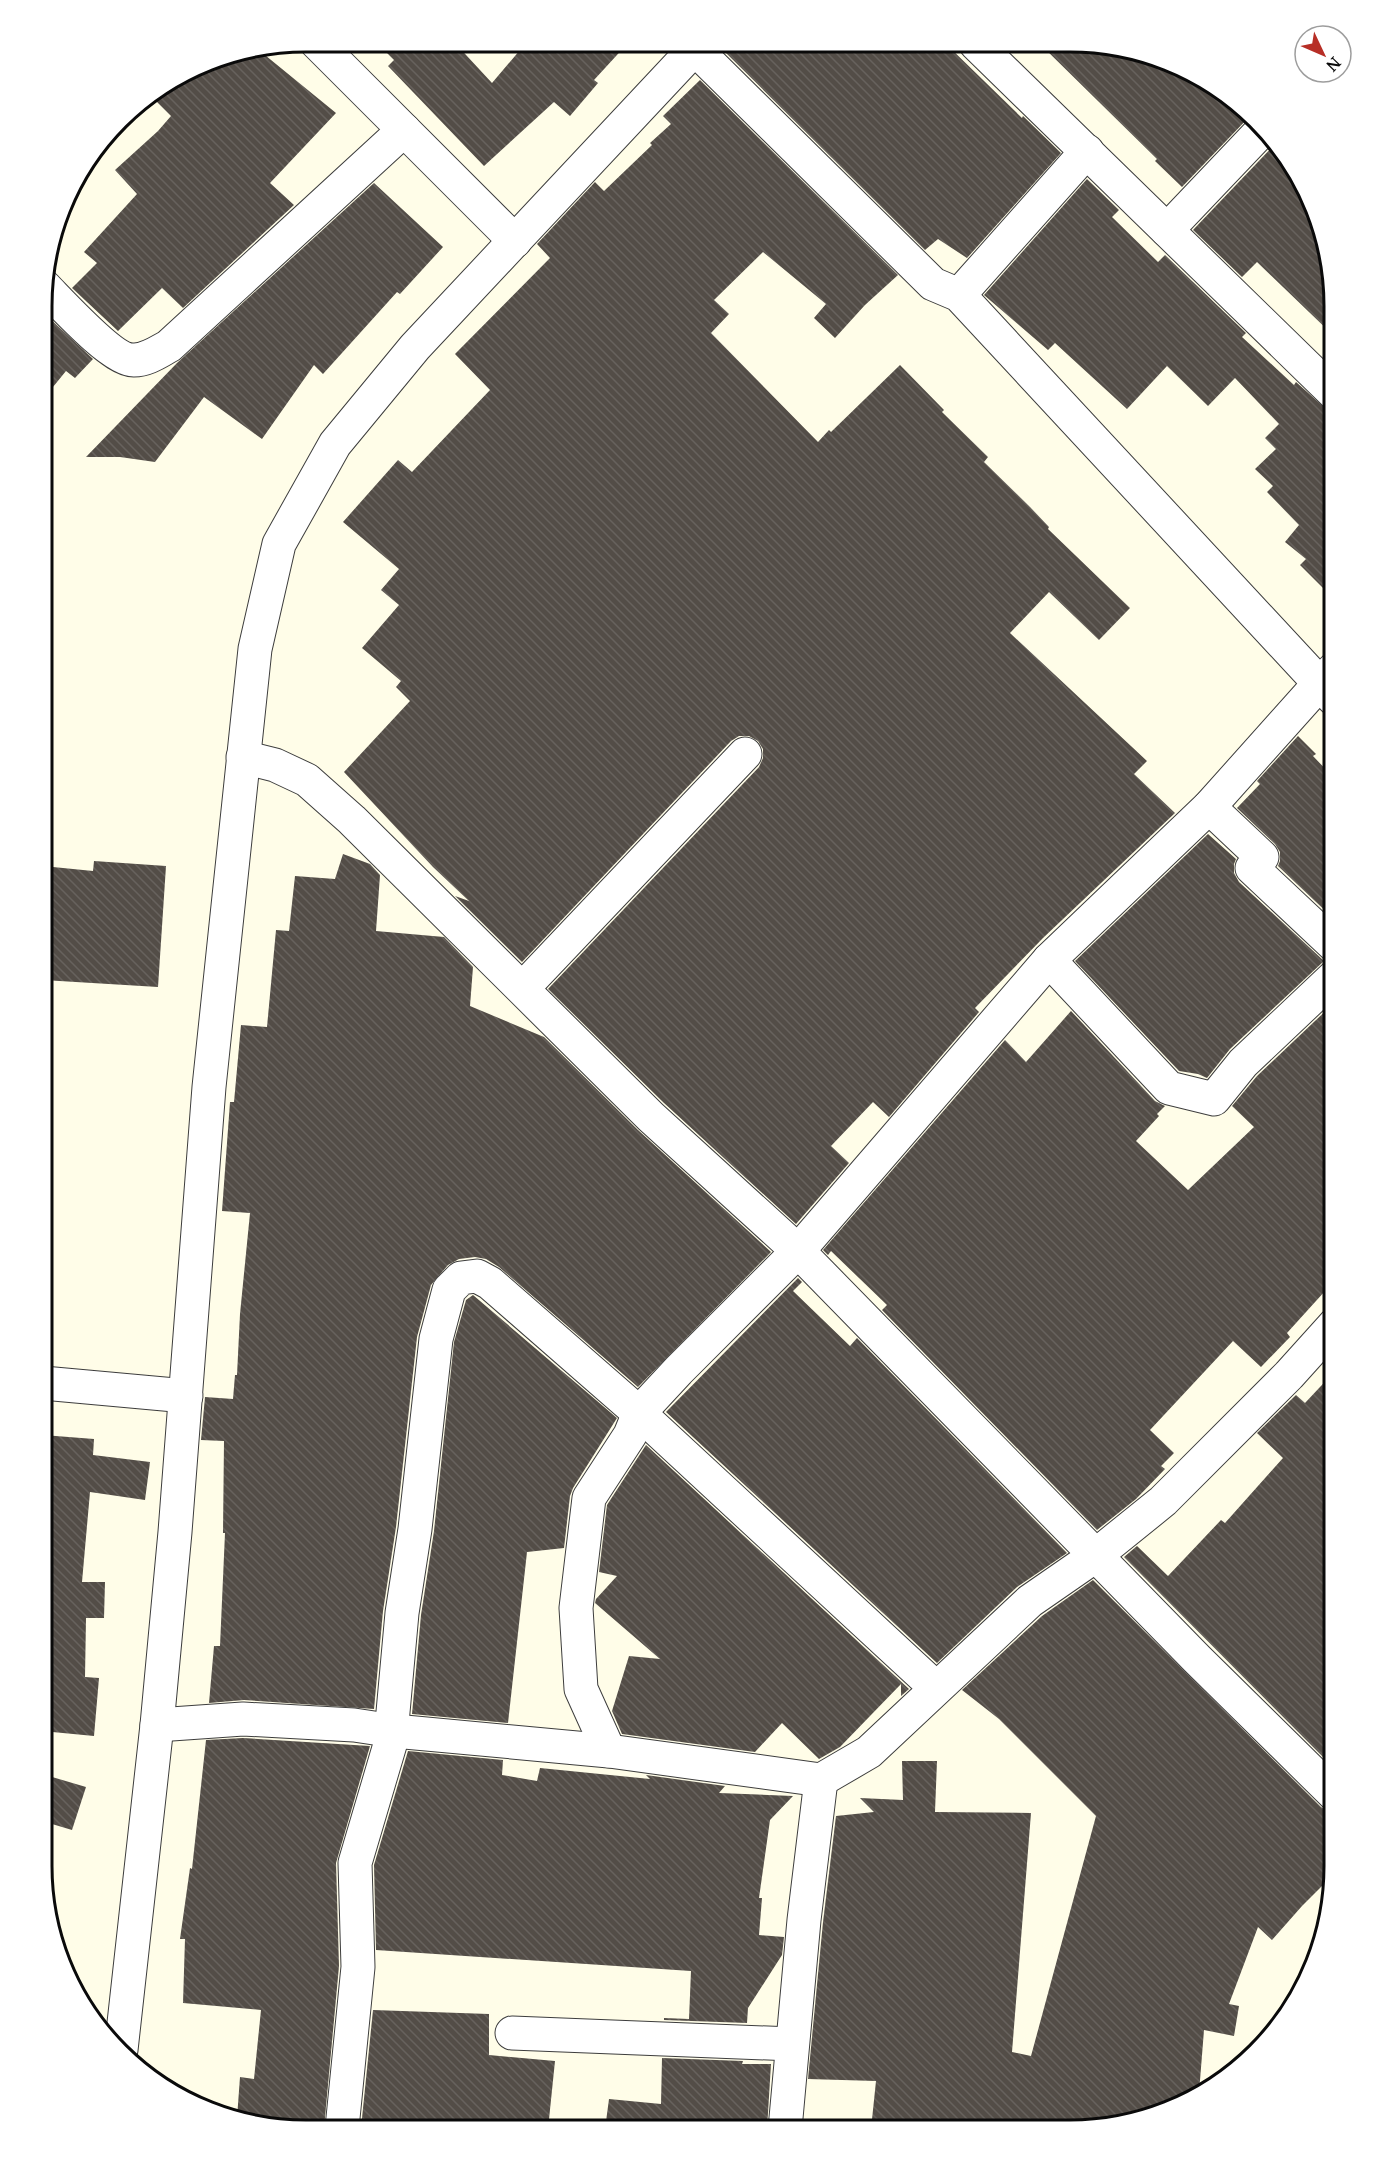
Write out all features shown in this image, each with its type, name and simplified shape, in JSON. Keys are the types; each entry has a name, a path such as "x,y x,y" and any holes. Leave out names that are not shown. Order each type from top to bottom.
{"street":[{"path":"326,52 515,241"},
{"path":"122,2040 157,1725 186,1396 209,1087 243,756 255,649 279,544 335,444 415,347 688,52"},
{"path":"701,52 933,284 958,295 1324,679"},
{"path":"984,52 1324,383"},
{"path":"53,294 115,354 133,361 147,358 169,346 404,129"},
{"path":"1167,230 1257,135"},
{"path":"958,295 1087,151"},
{"path":"609,1751 581,1689 576,1608 589,1498 630,1435 639,1413 798,1251 1049,960 1209,807 1324,689"},
{"path":"523,988 745,754"},
{"path":"243,756 275,765 306,780 352,820 651,1117 798,1251 1095,1556 1324,1784"},
{"path":"1209,807 1262,857 1252,868 1324,936"},
{"path":"1049,960 1169,1088 1214,1099 1243,1063 1324,986"},
{"path":"343,2120 358,1967 355,1863 394,1731 392,1723 402,1613 415,1529 436,1339 448,1290 460,1278 477,1276 490,1283 639,1413 936,1688"},
{"path":"157,1725 243,1719 354,1725 394,1731 609,1751 821,1780 869,1752 1030,1601 1095,1556 1163,1501 1289,1375 1324,1336"},
{"path":"52,1384 186,1396"},
{"path":"786,2120 804,1920 821,1780"},
{"path":"512,2033 792,2044"}],"building":[{"path":"386,52 463,52 492,83 518,52 620,52 594,80 598,83 570,116 554,102 484,166 388,66 394,60"},
{"path":"725,52 954,52 1061,153 967,258 938,239 925,250"},
{"path":"1048,52 1120,57 1152,66 1183,79 1211,95 1244,122 1182,187 1155,161 1157,159"},
{"path":"266,56 336,113 270,183 294,205 183,308 162,288 118,331 72,288 97,263 84,252 137,194 115,170 171,116 157,102 166,95 194,79 225,66"},
{"path":"700,80 898,275 865,305 835,338 814,318 826,304 763,252 714,300 729,314 711,333 818,442 900,365 944,410 942,412 988,457 984,462 1030,507 1049,527 1048,529 1130,608 1099,640 1049,592 1010,633 1147,761 1134,774 1175,813 1043,938 975,1008 979,1012 889,1117 873,1102 831,1146 849,1163 796,1224 664,1103 548,989 759,767 763,758 763,749 758,741 749,736 739,736 731,741 522,962 455,896 469,901 433,867 344,772 410,701 396,687 401,681 362,648 399,605 381,590 399,569 343,522 398,460 412,472 490,390 455,354 550,258 537,244 595,182 604,191 652,145 650,143 671,124 663,116"},
{"path":"1270,149 1298,194 1316,241 1324,290 1324,326 1257,262 1242,277 1193,230"},
{"path":"1087,179 1119,210 1112,217 1158,262 1165,255 1246,333 1242,337 1294,385 1296,382 1324,407 1324,589 1300,565 1306,559 1285,542 1299,525 1267,492 1273,486 1255,469 1276,449 1265,438 1279,424 1235,378 1208,406 1167,366 1127,409 1055,343 1048,350 984,295"},
{"path":"374,183 443,247 400,294 397,292 323,374 314,365 262,439 204,397 155,462 120,457 86,457 177,363"},
{"path":"52,321 93,359 75,378 66,371 52,388"},
{"path":"1298,736 1316,754 1313,756 1324,768 1324,910 1278,866 1280,852 1275,844 1237,808 1260,784 1257,781"},
{"path":"1208,834 1236,859 1234,873 1239,882 1324,961 1230,1049 1207,1078 1179,1071 1075,961"},
{"path":"343,854 370,864 380,875 376,931 444,937 473,967 470,1006 544,1037 638,1130 771,1252 638,1387 499,1267 486,1259 475,1257 459,1259 448,1265 431,1285 417,1337 396,1527 383,1611 374,1709 244,1700 209,1703 214,1646 220,1646 225,1533 223,1533 224,1441 201,1440 205,1397 233,1399 235,1375 237,1375 240,1314 250,1213 222,1211 230,1102 234,1102 241,1025 267,1027 276,930 289,931 295,876 335,879"},
{"path":"94,861 166,866 158,987 52,981 52,867 93,871"},
{"path":"1071,1011 1155,1101 1165,1106 1136,1141 1188,1190 1254,1127 1232,1106 1257,1076 1324,1012 1324,1292 1287,1333 1290,1337 1261,1367 1233,1341 1150,1430 1174,1453 1161,1466 1165,1469 1136,1499 1097,1530 882,1310 887,1305 831,1251 828,1255 823,1250 1005,1040 1026,1062"},
{"path":"798,1278 802,1282 793,1291 850,1346 857,1338 1067,1553 1017,1587 937,1663 666,1412"},
{"path":"473,1295 617,1418 573,1488 564,1548 527,1552 508,1723 412,1714 421,1615 434,1531 454,1342 466,1300"},
{"path":"1324,1383 1324,1758 1124,1557 1137,1546 1168,1576 1221,1520 1225,1523 1283,1458 1257,1433 1296,1395 1305,1403"},
{"path":"52,1436 94,1439 93,1455 150,1462 145,1500 90,1492 82,1582 105,1582 104,1618 86,1618 85,1677 99,1678 94,1736 52,1732"},
{"path":"646,1445 909,1689 901,1696 901,1684 840,1747 819,1759 782,1723 755,1752 622,1734 612,1711 629,1656 660,1659 595,1603 617,1576 599,1572 607,1505"},
{"path":"1093,1580 1324,1809 1324,1884 1272,1940 1258,1927 1229,2004 1239,2006 1234,2036 1204,2030 1200,2083 1183,2093 1136,2111 1087,2119 872,2120 876,2081 808,2079 836,1816 874,1812 860,1798 903,1800 902,1761 937,1761 935,1812 1031,1813 1012,2052 1031,2056 1096,1816 999,1719 962,1690 1042,1616"},
{"path":"243,1738 370,1746 336,1863 339,1966 325,2120 290,2119 238,2110 240,2077 254,2079 261,2010 183,2003 185,1939 180,1939 190,1868 192,1869 206,1740"},
{"path":"408,1751 503,1760 502,1775 537,1781 540,1768 650,1779 646,1775 725,1786 719,1793 793,1796 770,1820 759,1898 762,1898 759,1935 784,1937 782,1955 748,2008 747,2023 664,2020 664,2018 689,2019 691,1971 376,1950 374,1865"},
{"path":"52,1777 86,1787 72,1830 52,1824"},
{"path":"373,2010 489,2014 489,2055 555,2061 549,2120 362,2120"},
{"path":"662,2058 771,2064 768,2120 606,2120 609,2099 661,2104"}]}
